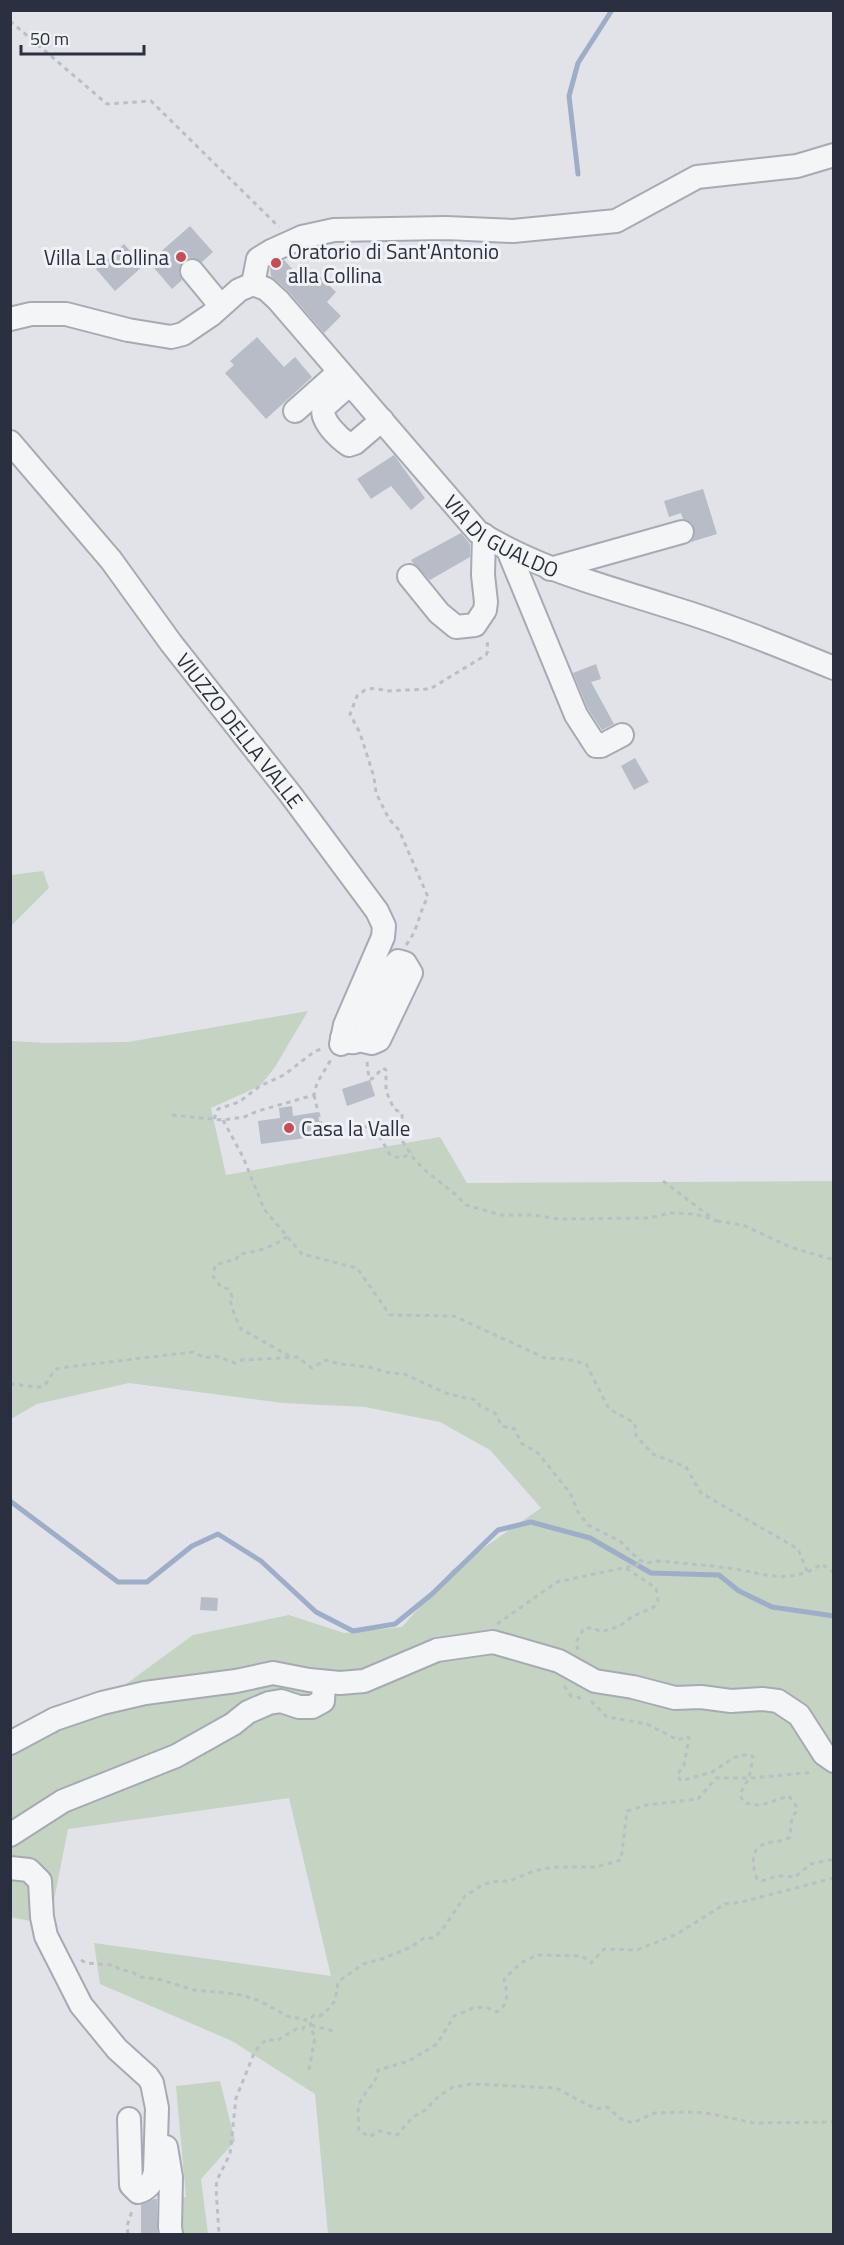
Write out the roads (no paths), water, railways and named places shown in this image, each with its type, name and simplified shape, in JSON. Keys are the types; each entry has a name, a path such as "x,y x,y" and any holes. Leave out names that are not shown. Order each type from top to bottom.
{"street":[{"path":"10,319 31,314 66,314 128,330 171,337 183,334 211,315 239,290 253,284 258,259 293,241 334,230 446,228 513,231 616,221 697,177 797,166 834,155"},
{"path":"192,271 220,305"},
{"name":"VIA DI GUALDO","path":"253,284 266,290 278,300 478,531 484,535 508,550 550,569 682,611 776,644 834,668"},
{"path":"295,411 345,378"},
{"path":"345,378 324,407 323,418 349,446 382,420"},
{"name":"VIUZZO DELLA VALLE","path":"10,442 111,560 171,643 291,795 377,911 384,926 382,937 345,1025 342,1045"},
{"path":"550,569 682,531"},
{"path":"409,576 439,613 456,627 475,625 485,610 486,602 483,575 484,535"},
{"path":"508,550 576,715 596,746 602,746 622,735"},
{"path":"10,1743 56,1719 102,1703 146,1693 236,1681 273,1673 324,1682 364,1681 437,1650 494,1642 560,1661 595,1681 633,1687 675,1698 778,1701 799,1715 824,1754 828,1766"},
{"path":"10,1835 63,1802 176,1756 233,1724 248,1712 269,1703 281,1701 299,1707 312,1707 323,1701 324,1682"},
{"path":"10,1868 30,1870 40,1881 42,1917 46,1936 81,2006 117,2049 152,2083 157,2108 154,2180 138,2192 131,2185 129,2119"},
{"path":"156,2130 165,2143 169,2160 171,2235"}],"waterway":[{"path":"578,174 569,96 578,63 612,10"},
{"path":"10,1501 118,1582 147,1582 192,1546 218,1534 261,1561 316,1612 353,1631 395,1624 432,1594 498,1530 531,1522 590,1538 651,1573 719,1575 739,1591 772,1607 834,1616"}],"place":[{"name":"Villa La Collina","path":"181,257"},
{"name":"Oratorio di Sant'Antonio alla Collina","path":"276,263"},
{"name":"Casa la Valle","path":"289,1128"}]}
